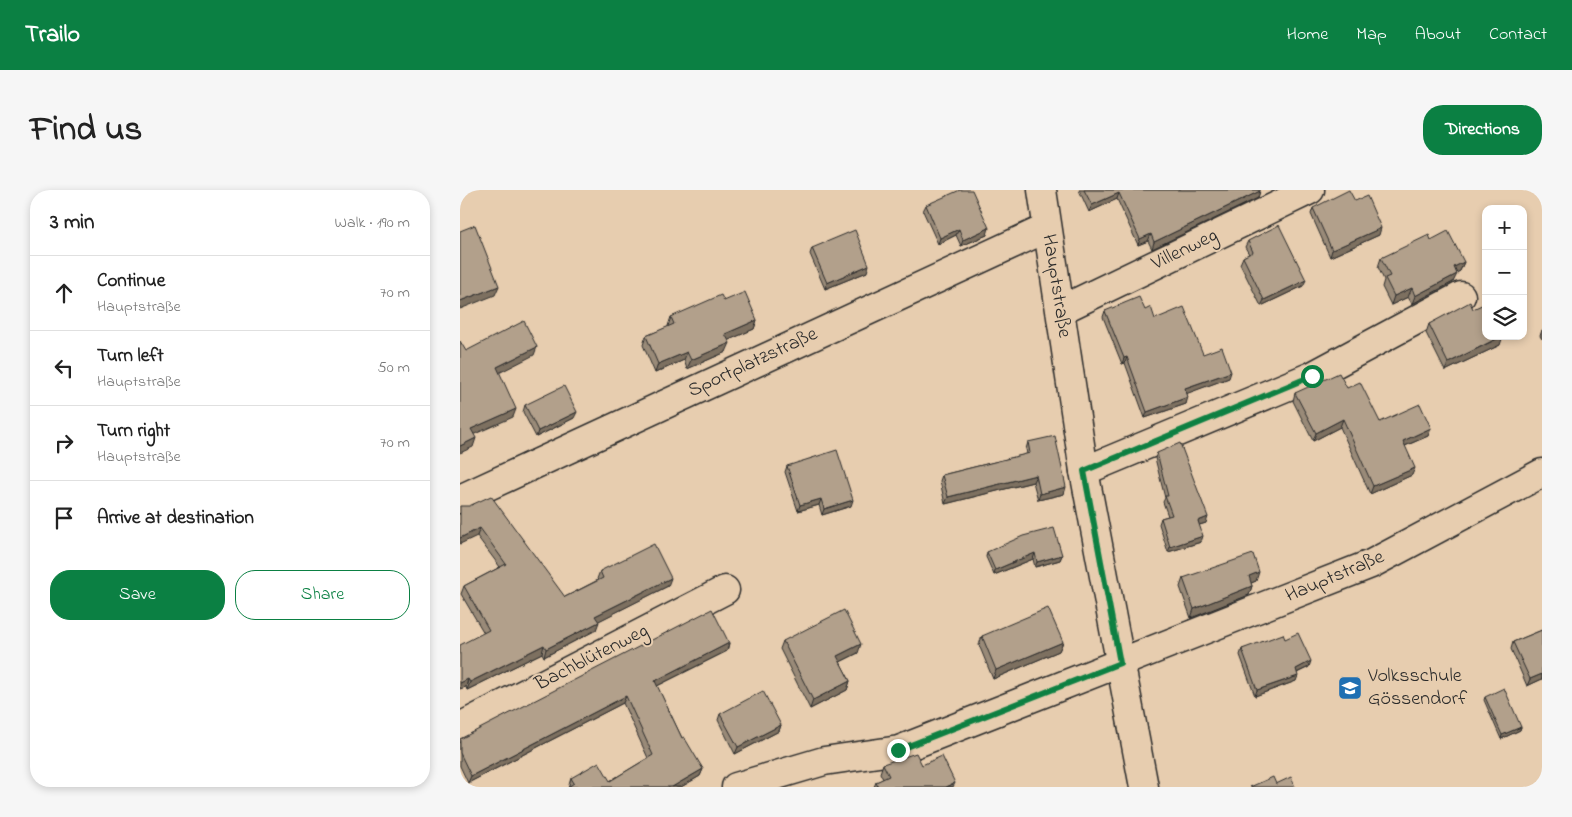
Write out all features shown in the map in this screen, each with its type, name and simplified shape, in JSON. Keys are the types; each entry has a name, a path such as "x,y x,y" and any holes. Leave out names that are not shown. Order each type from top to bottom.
{"street":[{"name":"Hauptstraße","path":"1042,190 1046,228 1061,310 1084,471 1144,787"},
{"name":"Villenweg","path":"1061,310 1310,190"},
{"name":"Sportplatzstraße","path":"460,499 1046,228"},
{"path":"1084,471 1312,376 1461,296"},
{"name":"Hauptstraße","path":"736,787 824,761 898,750 1370,564 1542,473"},
{"name":"Bachblütenweg","path":"460,727 725,590"}],"building":[{"path":"960,190 972,190 989,228 963,240 959,229 940,238 926,205"},
{"path":"1084,190 1260,191 1154,242 1151,234 1140,239 1119,193 1092,205"},
{"path":"1349,190 1355,201 1367,196 1381,228 1332,250 1313,208"},
{"path":"475,225 499,286 460,301 460,231"},
{"path":"1279,225 1306,280 1264,300 1243,257 1253,252 1248,241"},
{"path":"855,230 869,265 827,283 812,248"},
{"path":"1448,231 1464,262 1454,267 1457,274 1415,296 1412,288 1394,296 1385,278 1390,276 1381,258 1429,235 1431,240"},
{"path":"745,292 757,320 725,334 730,343 691,360 687,352 658,364 646,336 674,324 671,317 721,295 724,301"},
{"path":"1139,297 1145,310 1151,307 1155,319 1184,307 1203,354 1222,347 1231,372 1185,388 1188,397 1147,412 1127,357 1124,358 1105,311"},
{"path":"1470,302 1473,309 1482,305 1482,340 1494,340 1448,363 1429,324"},
{"path":"524,321 537,347 497,367 516,409 471,429 476,438 460,446 460,341 466,351"},
{"path":"1339,373 1347,388 1360,382 1380,422 1420,404 1431,428 1403,441 1415,468 1373,486 1343,419 1316,433 1295,393"},
{"path":"564,386 577,412 538,431 525,405"},
{"path":"1055,436 1066,487 1040,494 1036,475 948,497 942,475 1030,453 1028,442"},
{"path":"1180,443 1208,517 1198,521 1203,536 1170,547 1161,518 1172,515 1165,496 1168,496 1157,453"},
{"path":"837,450 853,500 824,509 821,499 800,505 787,466"},
{"path":"491,496 565,597 603,578 600,571 654,544 671,578 595,616 599,622 546,649 544,645 470,682 468,679 460,683 460,645 489,630 464,586 506,564 480,528 460,538 460,506 469,506"},
{"path":"1054,528 1062,555 1037,562 1035,553 995,570 987,552 1023,536"},
{"path":"1253,554 1259,572 1249,576 1252,586 1194,609 1183,578"},
{"path":"1048,608 1063,642 996,670 982,636"},
{"path":"712,609 729,643 655,681 682,738 684,737 703,769 672,787 568,787 574,783 571,778 599,762 610,781 653,755 626,696 471,776 460,753 460,739"},
{"path":"844,610 861,644 837,656 850,681 813,700 783,641"},
{"path":"1542,630 1542,674 1530,679 1513,642"},
{"path":"1298,633 1311,661 1296,669 1298,676 1257,690 1242,649 1283,634 1285,639"},
{"path":"1504,688 1521,727 1502,735 1485,697"},
{"path":"763,691 781,725 738,747 720,714"},
{"path":"916,753 922,765 942,756 955,783 946,787 878,787 876,782 889,776 883,764"},
{"path":"1273,777 1276,784 1291,777 1295,787 1250,787"}],"place":[{"name":"Volksschule Gössendorf","path":"1350,688"}],"route":[{"path":"898,750 1120,663 1084,471 1312,376"}]}
